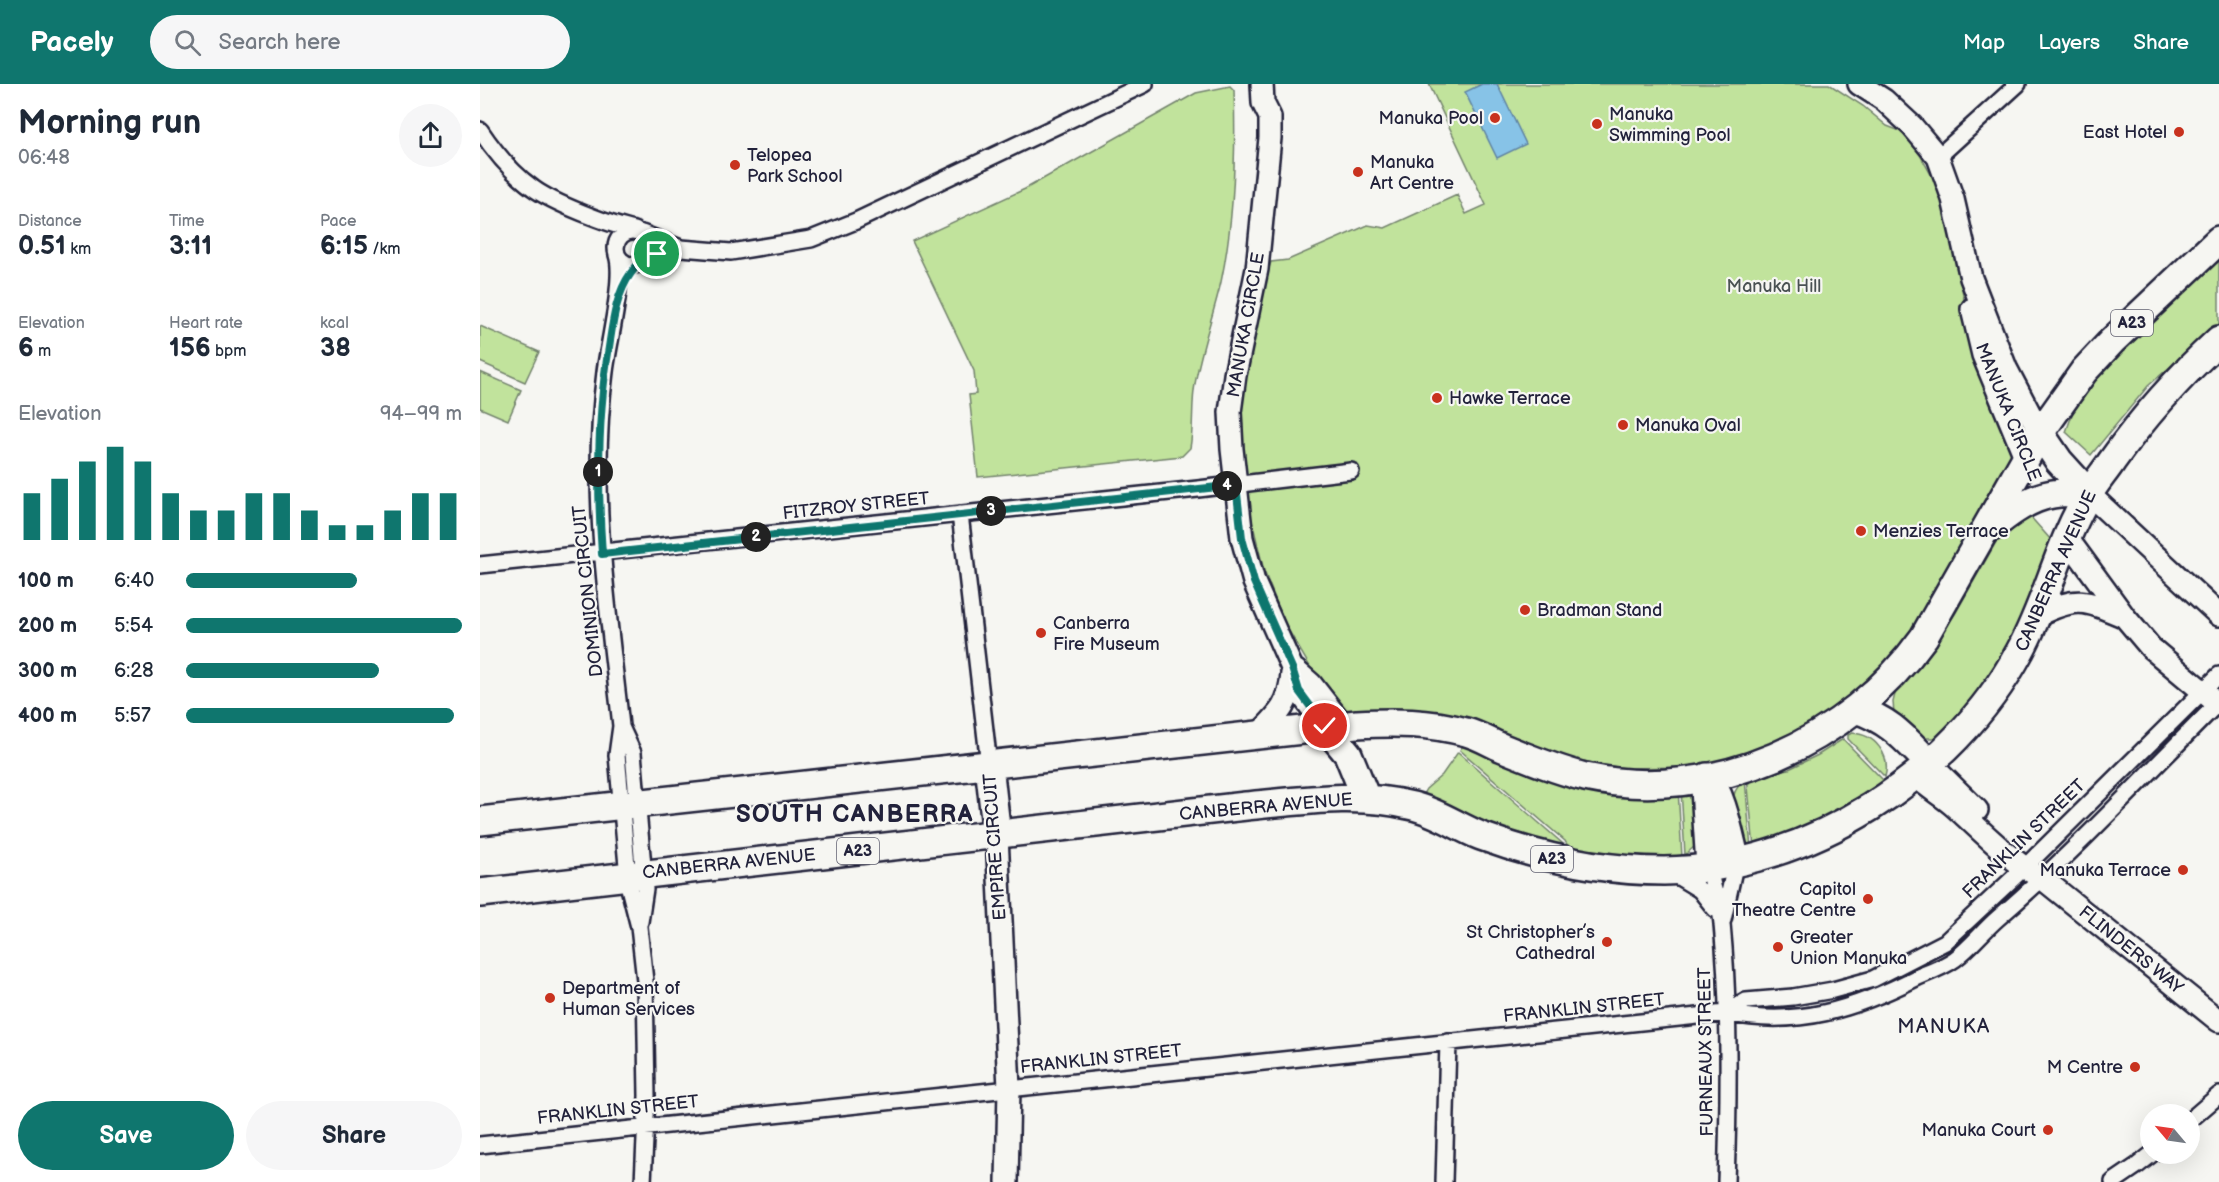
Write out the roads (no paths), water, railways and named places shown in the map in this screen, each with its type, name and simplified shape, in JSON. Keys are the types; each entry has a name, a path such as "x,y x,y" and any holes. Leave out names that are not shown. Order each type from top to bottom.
{"highway":[{"name":"A23","path":"480,821 1334,726 1418,722 1468,732 1559,770 1612,781 1660,784 1733,771 1776,757 1810,741 1855,710 1891,679 1924,637 2040,434 2084,371 2219,240"},
{"name":"CANBERRA AVENUE","path":"480,893 1303,800 1366,798 1417,806 1477,834 1521,850 1563,861 1605,868 1666,871 1710,866 1790,846 1843,825 1882,800 1955,740 1992,697 2020,651 2038,615 2067,538 2089,494 2149,411 2174,383 2219,340"},
{"path":"2040,434 2059,461 2089,494"},
{"name":"MANUKA CIRCLE","path":"2026,459 2067,538"},
{"path":"1983,534 2017,507 2043,495 2072,492 2089,494"},
{"path":"1855,710 1922,769"},
{"path":"1334,726 1361,752 1366,764 1366,798"},
{"name":"EMPIRE CIRCUIT","path":"989,765 997,836"},
{"path":"1706,777 1713,784 1718,796 1736,861"},
{"path":"1706,777 1710,866"}],"street":[{"path":"480,130 514,171 537,191 606,222 638,231 681,248 731,252 811,239 856,221 1145,84"},
{"name":"MANUKA CIRCLE","path":"1859,84 1884,100 1938,157 1953,199 1971,279 2006,368 2040,434"},
{"path":"1938,157 2018,84"},
{"name":"MANUKA CIRCLE","path":"1263,86 1276,106 1270,117 1264,212 1257,268 1234,375 1230,412 1236,485 1242,538 1254,582 1292,668 1311,684 1334,726"},
{"path":"643,261 649,253 650,245 647,238 638,231 627,231 619,238 616,247 617,255 629,264 643,261 654,255 681,248"},
{"name":"DOMINION CIRCUIT","path":"617,255 619,274 601,399 598,495 602,554 621,726 617,755 629,805 635,874 645,889 639,927 645,981 646,1127 643,1182"},
{"name":"DOMINION CIRCUIT","path":"615,309 629,275 643,261"},
{"name":"MANUKA CIRCLE","path":"1971,279 1972,314 1983,355 2026,459"},
{"name":"FITZROY STREET","path":"480,566 1351,471"},
{"path":"2089,494 2219,615"},
{"name":"EMPIRE CIRCUIT","path":"960,514 989,765"},
{"path":"2067,538 2124,616 2151,648 2215,701"},
{"path":"2038,615 2062,604 2081,602 2124,616"},
{"path":"1260,734 1276,717 1288,699 1292,668"},
{"name":"FRANKLIN STREET","path":"480,1145 1726,1013 1749,1018 1798,1017 1829,1013 1875,999 1955,959 1982,932 2043,879 2215,701 2219,675"},
{"name":"FRANKLIN STREET","path":"1726,1013 1746,1001 1823,992 1873,979 1945,942 2028,863 2215,701"},
{"name":"FLINDERS WAY","path":"1922,769 2043,879 2219,1021"},
{"name":"EMPIRE CIRCUIT","path":"997,836 1009,1088 1007,1182"},
{"name":"FURNEAUX STREET","path":"1726,1182 1726,1013 1722,920 1736,861"},
{"name":"FURNEAUX STREET","path":"1710,866 1713,893 1722,920"},
{"path":"1666,871 1700,890 1722,920"},
{"path":"1444,1182 1448,1042"},
{"path":"2200,1110 2216,1095"},
{"path":"2113,1182 2140,1164"}],"water":[{"name":"Manuka Pool","path":"1482,84 1497,84 1526,144 1497,158 1465,92"}],"place":[{"name":"Manuka Pool","path":"1495,118"},
{"name":"Manuka Swimming Pool","path":"1597,124"},
{"name":"East Hotel","path":"2179,132"},
{"name":"Telopea Park School","path":"735,165"},
{"name":"Manuka Art Centre","path":"1358,172"},
{"name":"Hawke Terrace","path":"1437,398"},
{"name":"Manuka Oval","path":"1623,425"},
{"name":"Menzies Terrace","path":"1861,531"},
{"name":"Bradman Stand","path":"1525,610"},
{"name":"Canberra Fire Museum","path":"1041,633"},
{"name":"Manuka Terrace","path":"2183,870"},
{"name":"Capitol Theatre Centre","path":"1868,899"},
{"name":"St Christopher’s Cathedral","path":"1607,942"},
{"name":"Greater Union Manuka","path":"1778,947"},
{"name":"Department of Human Services","path":"550,998"},
{"name":"M Centre","path":"2135,1067"},
{"name":"Manuka Court","path":"2048,1130"}],"district":[{"name":"SOUTH CANBERRA","path":"855,814"},
{"name":"MANUKA","path":"1944,1027"}],"park label":[{"name":"Manuka Hill","path":"1774,286"}]}
